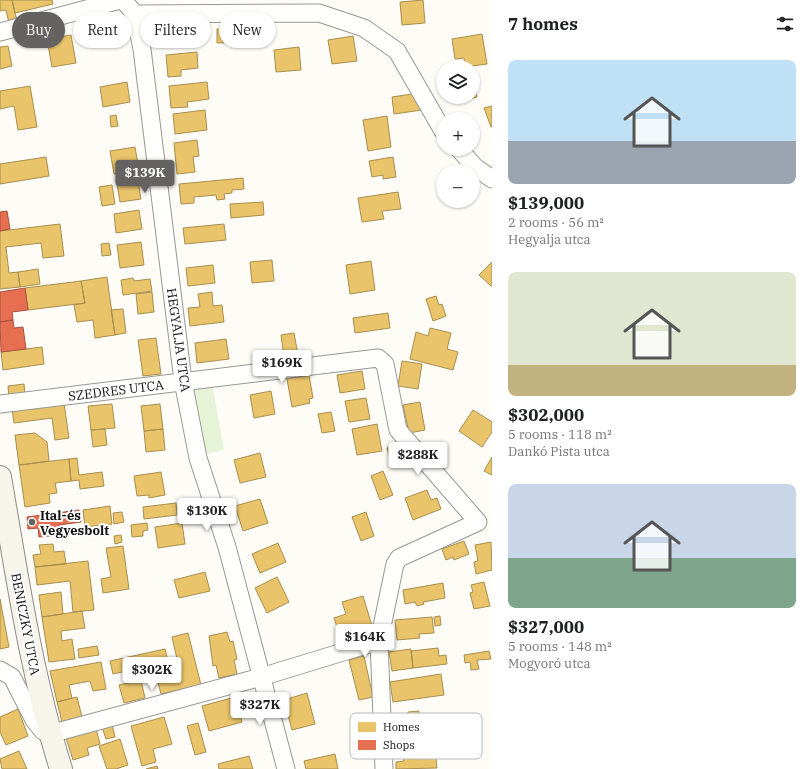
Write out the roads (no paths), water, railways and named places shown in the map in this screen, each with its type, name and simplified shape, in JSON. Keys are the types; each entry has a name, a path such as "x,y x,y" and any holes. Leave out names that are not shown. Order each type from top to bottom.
{"main road":[{"name":"BENICZKY UTCA","path":"0,477 29,644 50,734 61,769"}],"street":[{"name":"HEGYALJA UTCA","path":"121,0 135,14 142,49 183,381 198,458 227,547 286,769"},
{"path":"0,32 121,0"},
{"path":"135,14 318,13 364,28 397,51 436,119"},
{"path":"465,156 475,167 492,179"},
{"name":"SZEDRES UTCA","path":"0,404 378,358 385,364 399,432 478,522 399,558 395,564 379,641"},
{"path":"0,670 12,676 34,720 43,731 50,734 262,676 379,641 382,713"},
{"path":"384,759 384,769"}],"place":[{"name":"Ital-és Vegyesbolt","path":"32,522"}]}
